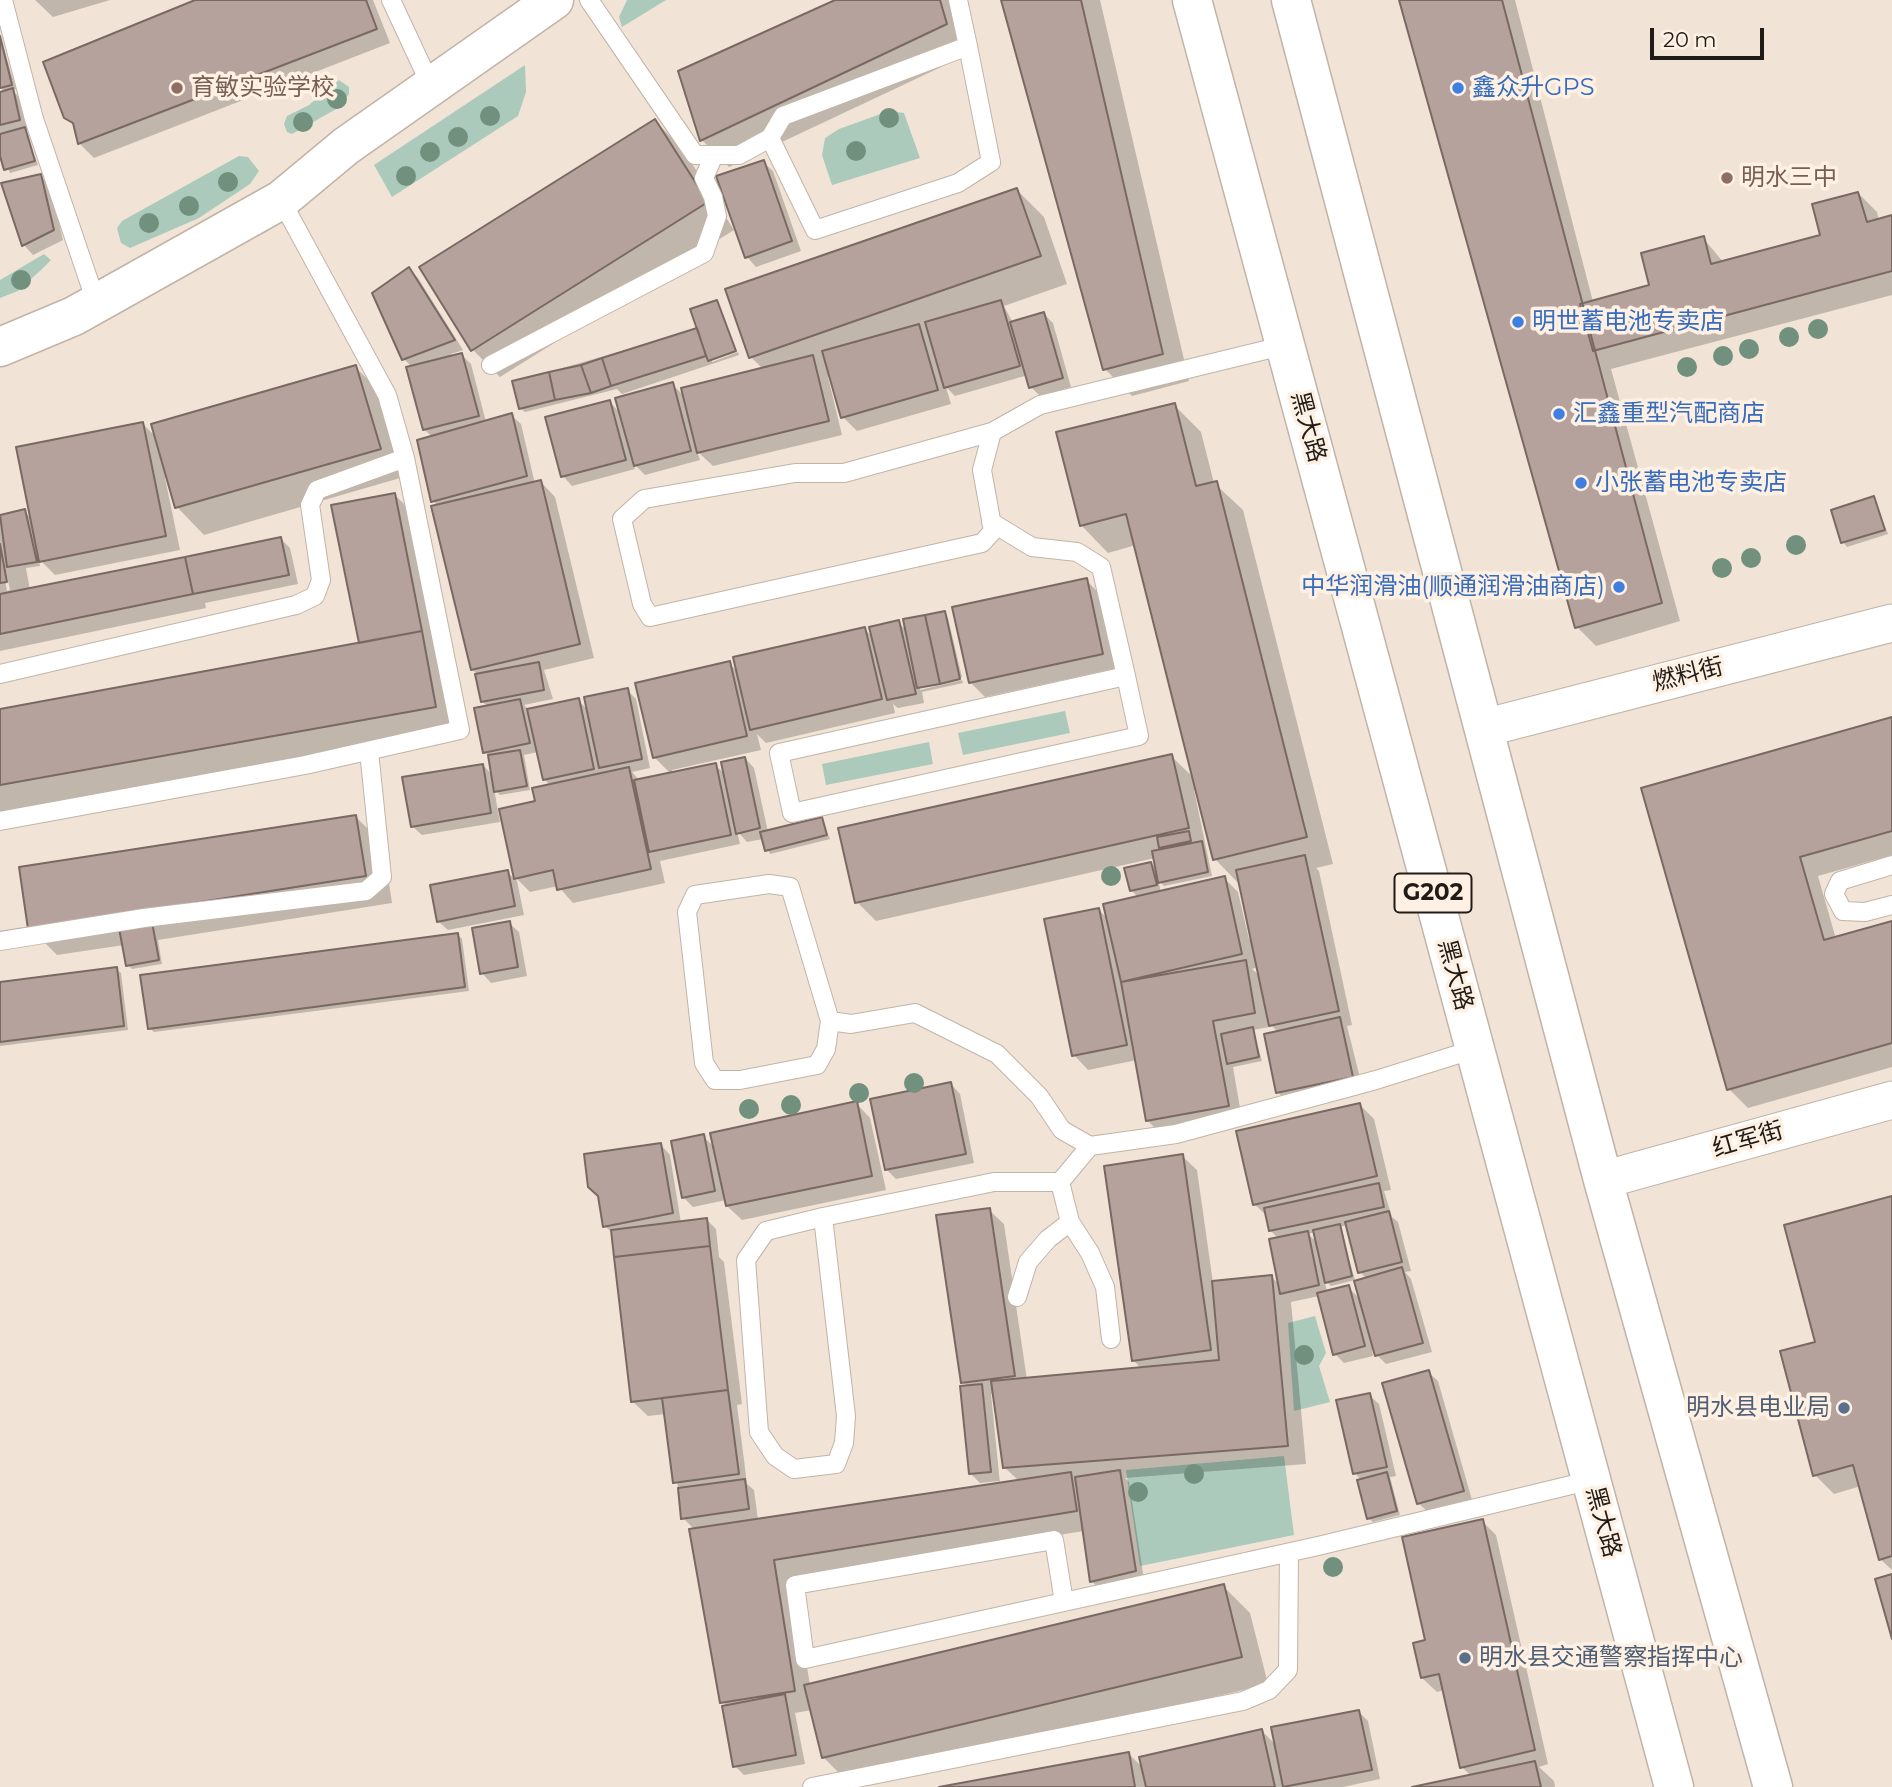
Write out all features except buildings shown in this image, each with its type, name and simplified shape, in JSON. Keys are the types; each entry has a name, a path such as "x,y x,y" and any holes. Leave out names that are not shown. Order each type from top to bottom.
{"main road":[{"path":"0,347 74,316 281,200 346,146 554,0"},
{"name":"黑大路","path":"1192,0 1674,1787"},
{"path":"1291,0 1603,1180 1773,1787"}],"street":[{"name":"燃料街","path":"1483,728 1892,622"},
{"name":"红军街","path":"1603,1180 1892,1100"}],"lane":[{"path":"3,0 34,119 96,302"},
{"path":"391,0 432,88"},
{"path":"589,0 695,155 739,155 770,138 783,117 968,47"},
{"path":"770,138 816,230 958,183 991,162 958,0"},
{"path":"491,365 704,253 717,216 713,197 704,178 714,155"},
{"path":"0,821 369,751 460,730 405,457 387,394 281,200"},
{"path":"992,432 982,470 993,531 982,543 650,617 642,604 622,519 644,499 795,473 844,473 992,432 1040,405 1286,345"},
{"path":"0,674 296,605 315,596 321,580 310,505 317,490 405,457"},
{"path":"991,522 1032,547 1077,552 1101,567 1126,676 1139,736 792,813 779,753 1126,676"},
{"path":"0,941 144,918 366,891 383,877 369,751"},
{"path":"1892,865 1840,881 1834,894 1843,911 1865,912 1892,905"},
{"path":"769,884 790,887 830,1021 826,1049 817,1065 740,1080 715,1080 704,1063 687,912 695,895 769,884"},
{"path":"830,1021 850,1024 915,1013 997,1054 1039,1096 1062,1130 1090,1146 1176,1135 1376,1080 1475,1049"},
{"path":"1060,1182 1090,1146"},
{"path":"823,1217 846,1416 845,1443 836,1464 794,1469 775,1456 760,1432 746,1261 766,1231 823,1217 994,1182 1060,1182"},
{"path":"1060,1182 1070,1222 1090,1253 1105,1287 1111,1339"},
{"path":"1017,1297 1028,1262 1048,1240 1070,1222"},
{"path":"1065,1602 1055,1540 796,1585 806,1659 1065,1602 1289,1552 1592,1480"},
{"path":"812,1787 1243,1701 1269,1690 1288,1670 1289,1552"}],"green space":[{"path":"627,0 666,0 622,27 619,17"},
{"path":"525,65 526,92 518,116 392,197 374,165"},
{"path":"339,80 349,87 349,94 338,108 292,134 287,132 284,124 287,116 309,105"},
{"path":"889,111 904,113 920,158 832,185 822,155 825,138 839,129"},
{"path":"239,156 248,157 259,171 250,184 199,218 130,248 121,243 117,228 122,221"},
{"path":"44,254 51,260 18,291 0,298 0,280"},
{"path":"1065,711 1070,733 963,755 958,733"},
{"path":"929,742 933,764 826,785 822,764"},
{"path":"1315,1316 1326,1353 1319,1366 1330,1402 1294,1411 1288,1323"},
{"path":"1284,1456 1294,1535 1140,1566 1126,1470"}],"place":[{"name":"育敏实验学校","path":"177,88"},
{"name":"鑫众升GPS","path":"1458,88"},
{"name":"明水三中","path":"1727,178"},
{"name":"明世蓄电池专卖店","path":"1518,322"},
{"name":"汇鑫重型汽配商店","path":"1559,414"},
{"name":"小张蓄电池专卖店","path":"1581,483"},
{"name":"中华润滑油(顺通润滑油商店)","path":"1619,587"},
{"name":"明水县电业局","path":"1844,1408"},
{"name":"明水县交通警察指挥中心","path":"1465,1658"}]}
